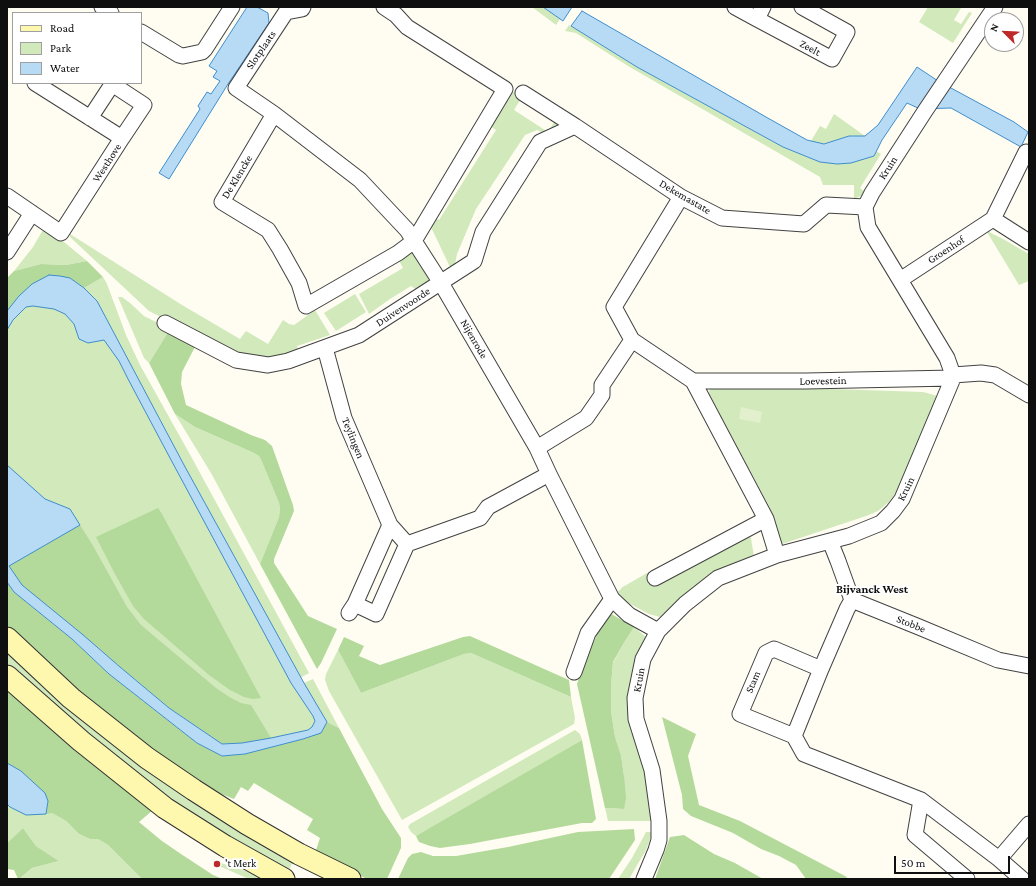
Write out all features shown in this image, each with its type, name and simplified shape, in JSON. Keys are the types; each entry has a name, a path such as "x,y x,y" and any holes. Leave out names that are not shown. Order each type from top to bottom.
{"main road":[{"path":"7,638 71,698 147,758 247,824 299,854 350,879"},
{"path":"7,676 81,741 165,808 202,832 284,879"}],"street":[{"path":"142,35 183,56 204,51 232,7"},
{"name":"Slotplaats","path":"236,88 282,10 302,9 303,7"},
{"path":"384,7 396,15 408,27 505,89 414,241"},
{"name":"Zeelt","path":"736,7 760,13 832,59 847,32 802,7"},
{"name":"Kruin","path":"865,207 872,193 991,8"},
{"name":"Westhove","path":"32,213 61,233 122,138 37,84"},
{"path":"90,118 112,84 144,104 122,138"},
{"name":"Nijenrode","path":"236,88 274,114 360,180 407,230 441,283 537,448 612,598 629,615 658,631"},
{"name":"Dekemastate","path":"523,93 681,197 722,218 804,224 826,205 865,207"},
{"name":"De Klencke","path":"274,114 222,202 268,230 299,283 306,306 398,253 414,241"},
{"name":"Duivenvoorde","path":"165,323 236,360 268,365 288,361 359,335 474,261 482,232 540,142 575,126"},
{"path":"1026,152 993,219 1029,242"},
{"path":"7,196 32,213 7,252"},
{"path":"681,197 614,307 632,340 694,381 766,519 777,555"},
{"path":"865,207 868,227 947,358 953,376"},
{"name":"Groenhof","path":"900,280 993,219"},
{"path":"537,448 586,418 602,395 602,385 632,340"},
{"name":"Teylingen","path":"325,348 344,418 390,525 407,544"},
{"name":"Loevestein","path":"694,381 806,381 953,376 981,373 995,375 1029,395"},
{"name":"Kruin","path":"644,879 659,840 659,821 652,770 636,719 635,698 643,659 658,631 685,604 718,578 777,555 849,536 881,523 902,499 953,376"},
{"path":"390,525 352,609 376,614 407,544 480,518 488,507 549,474"},
{"path":"654,578 766,519"},
{"path":"830,541 852,600 821,669 794,736 804,754 921,800 999,859 1013,876"},
{"path":"574,672 588,633 612,598"},
{"name":"Stobbe","path":"852,600 998,660 1029,666"},
{"name":"Stam","path":"794,736 740,714 766,653 774,649 821,669"},
{"path":"921,800 915,835 967,879"},
{"path":"999,859 1029,824"}],"green space":[{"path":"532,7 543,7 560,19 556,25"},
{"path":"928,7 961,8 954,20 961,24 969,12 972,13 953,43 919,22"},
{"path":"569,25 637,67 783,147 820,162 874,156 876,151 881,154 860,188 864,191 861,196 854,199 854,185 823,185 820,177 628,66 576,33 565,31"},
{"path":"512,91 522,97 514,110 548,132 554,122 559,126 545,134 537,130 525,135 476,209 457,254 455,264 450,267 429,223 433,217 439,220 496,130 490,126"},
{"path":"834,114 865,136 849,136 824,144 811,141 820,126 826,129"},
{"path":"44,228 87,261 66,265 41,264 14,271 33,247"},
{"path":"987,232 1003,239 1029,254 1029,281 1019,285"},
{"path":"70,234 182,305 240,339 246,331 268,344 283,320 294,325 315,310 330,335 297,346 299,351 260,359 238,356 149,311 70,237"},
{"path":"410,251 417,252 432,278 417,290 411,286 369,314 359,294 403,268 398,259"},
{"path":"87,261 103,277 84,288 70,278 19,296 7,311 7,278 14,271 41,264 66,265"},
{"path":"103,277 126,335 140,365 309,673 300,678 304,683 313,679 339,728 327,722 303,739 245,754 7,582 7,293 84,288"},
{"path":"355,294 366,312 336,331 324,313"},
{"path":"118,297 122,297 144,316 170,329 149,363 144,358"},
{"path":"170,329 196,345 182,372 181,384 186,405 265,440 272,446 294,511 274,559 274,563 308,616 337,629 317,669 260,564 279,517 280,509 279,503 259,456 195,427 175,414 149,363"},
{"path":"712,385 923,392 938,396 914,456 897,491 889,502 878,511 866,516 782,544 769,506 709,393"},
{"path":"741,407 762,412 760,423 739,419"},
{"path":"175,414 195,427 259,456 279,503 280,509 279,517 260,564 211,473"},
{"path":"158,508 261,698 253,699 244,697 230,690 209,675 144,619 133,606 115,574 96,537"},
{"path":"80,525 127,607 141,625 216,688 241,703 251,705 271,738 242,743 222,744 169,708 22,585 9,566"},
{"path":"750,533 754,556 742,561 694,588 660,617 649,614 617,597 615,594 621,588 647,573 656,585"},
{"path":"7,582 14,592 72,639 109,674 197,743 222,756 245,754 303,739 321,733 327,722 339,728 382,809 401,838 401,848 387,879 367,879 315,853 320,838 307,830 313,819 254,783 248,791 241,787 234,799 201,786 92,702 7,630"},
{"path":"608,612 634,627 613,662 611,686 611,711 624,776 626,798 624,809 605,808 577,684 584,662"},
{"path":"634,627 646,637 633,670 629,699 655,821 608,821 605,808 623,809 624,776 611,711 613,663"},
{"path":"470,636 569,680 571,697 471,653 464,654 361,693 338,650 344,637 364,646 359,656 380,665"},
{"path":"7,649 293,861 288,873 198,820 62,717 7,665"},
{"path":"338,650 361,693 464,654 471,653 571,697 575,718 574,724 402,820 329,691 325,680 326,674"},
{"path":"7,688 153,810 139,822 181,854 213,875 223,879 142,879 108,845 98,839 90,839 79,834 66,821 52,813 46,814 48,801 21,771 7,763"},
{"path":"662,717 696,734 688,756 699,805 740,821 847,877 846,879 806,879 796,865 761,849 733,833 691,816 683,809 682,795"},
{"path":"575,730 580,734 582,740 433,827 416,836 411,832 408,827 410,824"},
{"path":"582,740 596,819 592,823 582,823 470,844 440,848 419,842 416,836"},
{"path":"7,804 10,807 52,813 66,821 79,834 90,839 98,839 108,845 142,879 19,879 32,868 59,861 36,846 23,828 7,843"},
{"path":"23,828 36,846 59,861 32,868 18,879 14,870 7,869 7,843"},
{"path":"634,829 635,840 609,879 398,879 408,858 412,854 421,852 433,856 456,856 508,847 578,832"},
{"path":"646,832 653,832 646,850 629,879 618,879 632,858"},
{"path":"684,835 714,854 735,863 763,879 655,879 670,837"},
{"path":"221,863 255,874 263,879 249,879 219,866"}],"water":[{"path":"247,7 257,7 268,13 269,23 228,84 169,179 159,173 200,109 198,106 207,92 211,94 220,81 213,77 217,71 209,66"},
{"path":"543,7 572,7 563,21"},
{"path":"582,11 807,140 824,144 849,136 865,136 878,125 917,67 938,81 1014,122 1028,132 1021,147 951,108 920,109 907,103 882,140 874,156 851,163 837,164 820,162 783,147 637,67 571,26"},
{"path":"49,275 70,278 84,288 97,301 184,465 327,722 321,733 245,754 222,756 197,743 109,674 72,639 14,592 7,582 7,465 45,499 70,509 80,525 9,566 22,585 169,708 222,744 242,743 308,730 312,727 315,721 291,683 119,361 104,340 88,343 79,339 74,324 65,314 54,309 33,306 26,307 13,320 7,330 7,311 19,296 32,284"},
{"path":"7,763 21,771 45,793 48,801 46,814 26,815 7,804"}],"place":[{"name":"'t Merk","path":"217,864"}],"district":[{"name":"Bijvanck West","path":"872,589"}]}
